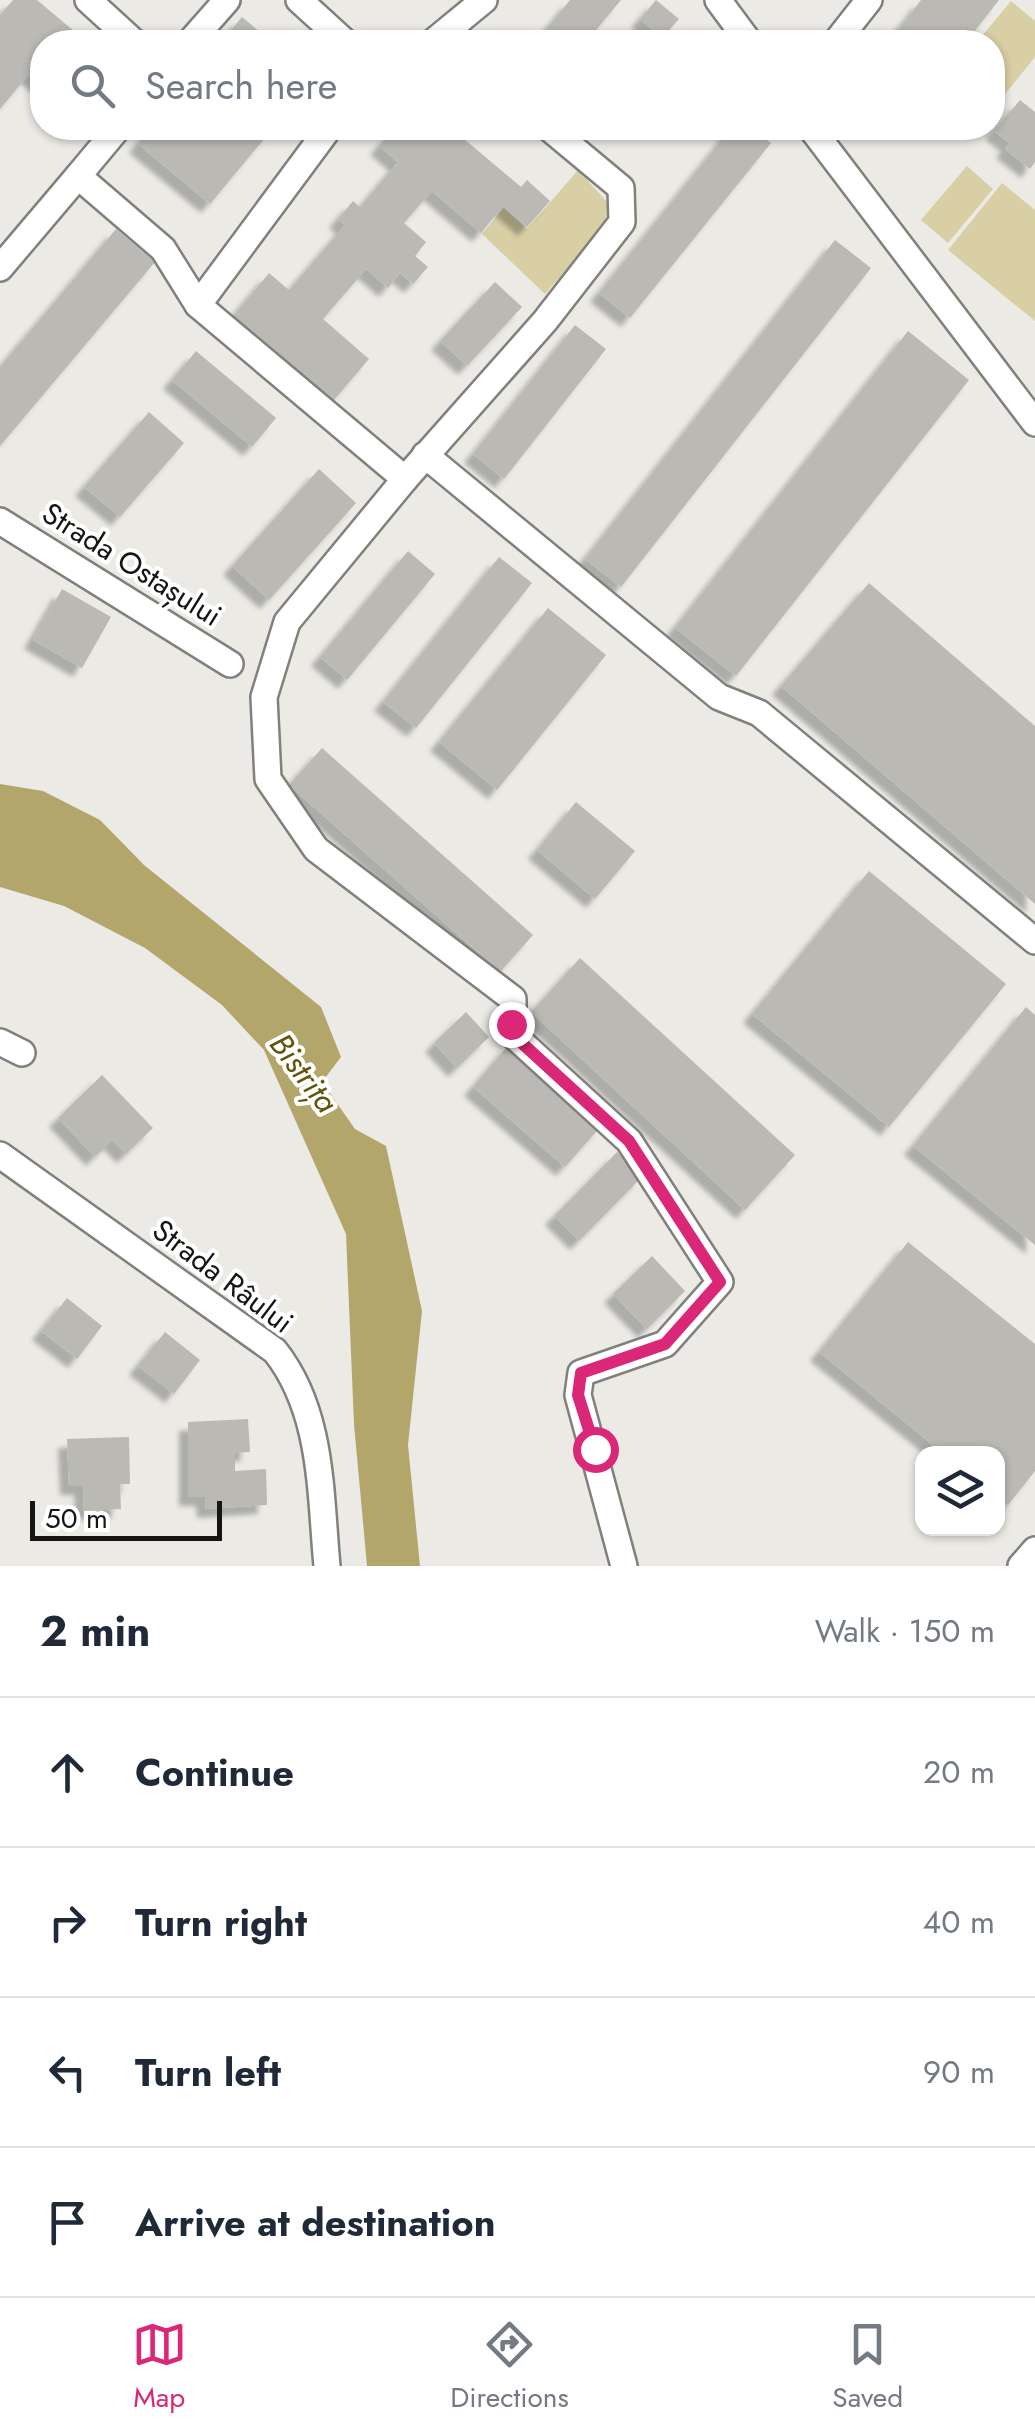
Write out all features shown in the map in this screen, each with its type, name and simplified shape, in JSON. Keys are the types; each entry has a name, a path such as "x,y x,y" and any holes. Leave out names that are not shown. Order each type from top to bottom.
{"street":[{"path":"88,0 121,30"},
{"path":"201,30 227,0"},
{"path":"299,0 332,30"},
{"path":"455,30 484,0"},
{"path":"718,0 740,30"},
{"path":"845,30 869,0"},
{"path":"0,268 108,140"},
{"path":"198,305 319,140"},
{"path":"563,140 622,188 622,222 545,320 404,478 286,622 264,696 268,778 316,849 513,999 513,1035 629,1141 720,1282 665,1344 581,1373 578,1395 624,1566"},
{"path":"820,140 1035,423"},
{"path":"78,176 163,249 198,305 404,478"},
{"path":"426,455 719,698 759,713 1035,941"},
{"name":"Strada Ostașului","path":"0,520 230,664"},
{"name":"Strada Râului","path":"0,1155 274,1351 295,1377 316,1444 326,1566"},
{"path":"1020,1566 1035,1550"}],"shaded area":[{"path":"1011,1 1035,21 1035,57 1005,94 1005,30 987,30"},
{"path":"967,166 993,189 948,243 921,220"},
{"path":"578,170 608,203 605,227 545,294 482,234 504,208 527,229"},
{"path":"1002,183 1035,210 1035,321 948,250"}],"water":[{"name":"Bistrița","path":"0,784 43,791 100,820 144,865 321,1007 341,1057 322,1082 355,1129 386,1146 422,1311 408,1445 420,1566 367,1566 354,1424 346,1234 264,1050 222,1005 145,948 64,906 0,887"}],"building":[{"path":"13,0 37,0 73,30 30,30 30,75 0,109 0,15"},
{"path":"570,0 621,0 596,30 546,30"},
{"path":"656,0 679,19 669,30 653,30 640,19"},
{"path":"921,0 999,0 975,30 898,30"},
{"path":"242,17 258,30 231,30"},
{"path":"1020,100 1035,112 1035,162 1030,169 1005,149 1010,143 1005,139 1005,118"},
{"path":"141,140 263,140 210,204 138,144"},
{"path":"384,140 465,140 521,187 527,180 550,201 527,227 503,206 481,233 432,191 404,223 426,242 415,256 428,267 413,284 400,273 388,288 366,269 323,319 369,359 333,401 233,316 269,273 289,290 345,225 338,219 353,201 360,207 398,162 379,146"},
{"path":"721,140 771,143 630,318 599,293"},
{"path":"116,229 155,262 0,446 0,367"},
{"path":"835,240 871,268 621,587 585,559"},
{"path":"495,282 522,307 467,366 440,341"},
{"path":"575,325 606,349 504,479 473,454"},
{"path":"908,331 969,380 736,676 675,628"},
{"path":"196,351 276,418 252,447 172,380"},
{"path":"149,412 184,443 120,517 84,487"},
{"path":"319,469 356,503 269,600 232,566"},
{"path":"408,551 435,574 347,680 320,657"},
{"path":"499,557 532,583 416,728 383,702"},
{"path":"869,583 1035,726 1035,904 781,686"},
{"path":"62,589 111,617 82,668 33,640"},
{"path":"548,608 606,655 497,790 439,742"},
{"path":"322,748 533,935 500,972 289,785"},
{"path":"576,802 635,851 595,899 537,850"},
{"path":"869,871 1006,984 889,1127 752,1014"},
{"path":"580,958 795,1155 745,1210 531,1012"},
{"path":"1026,1007 1035,1015 1035,1245 913,1146"},
{"path":"466,1012 489,1037 457,1068 434,1043"},
{"path":"510,1043 603,1124 565,1167 473,1087"},
{"path":"102,1075 153,1128 126,1154 112,1140 95,1157 58,1118"},
{"path":"617,1152 642,1177 579,1241 554,1216"},
{"path":"908,1242 1035,1344 1035,1471 1008,1505 1005,1446 934,1446 819,1352"},
{"path":"652,1256 685,1291 647,1329 613,1294"},
{"path":"67,1298 102,1326 77,1359 41,1331"},
{"path":"165,1332 200,1360 174,1394 138,1366"},
{"path":"248,1419 250,1452 235,1453 235,1471 266,1469 267,1505 206,1509 205,1497 188,1497 188,1422"},
{"path":"129,1437 130,1484 120,1484 121,1509 84,1511 83,1486 69,1486 67,1439"}],"route":[{"path":"511,1024 513,1035 629,1141 720,1282 665,1344 641,1355 601,1362 581,1373 578,1395 595,1449"}]}
